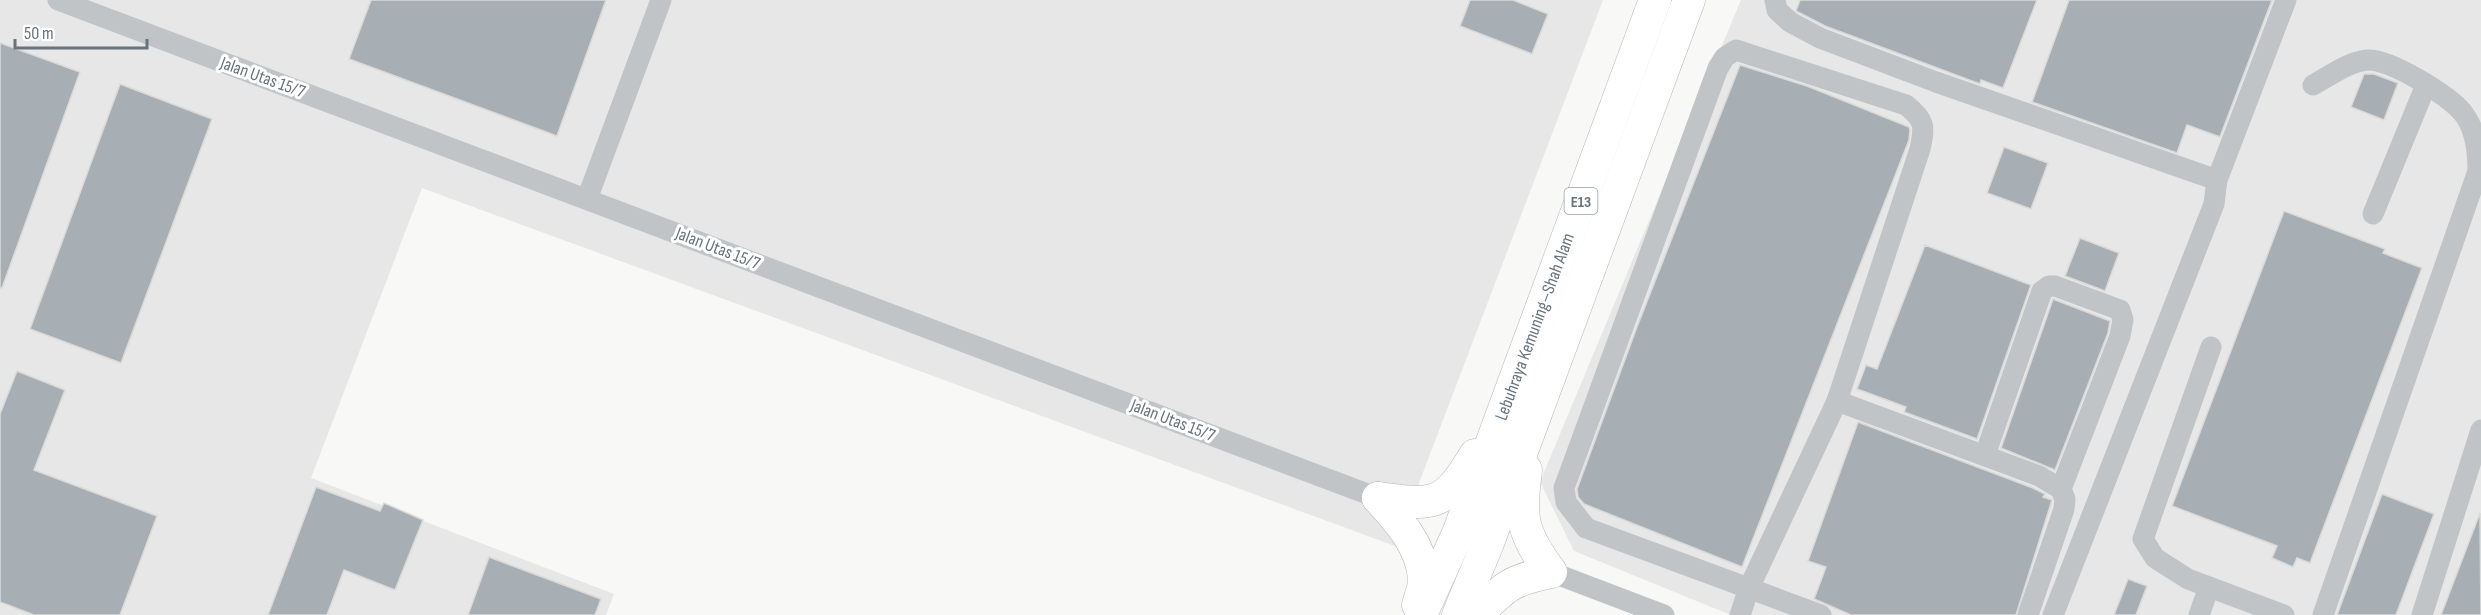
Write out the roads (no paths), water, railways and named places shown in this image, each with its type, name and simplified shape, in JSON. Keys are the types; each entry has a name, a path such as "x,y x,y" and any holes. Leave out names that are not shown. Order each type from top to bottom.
{"highway":[{"name":"Lebuhraya Kemuning–Shah Alam","path":"1421,615 1459,531 1655,0"},
{"name":"Lebuhraya Kemuning–Shah Alam","path":"1458,615 1488,543 1689,0"},
{"path":"1378,498 1413,503 1439,499 1460,480 1507,402"},
{"path":"1477,615 1500,590 1522,578 1551,572 1536,553 1526,533 1522,500 1532,424"},
{"path":"1378,498 1402,524 1415,546 1424,579 1416,615"}],"street":[{"name":"Jalan Utas 15/7","path":"58,0 1378,498"},
{"path":"587,199 661,0"},
{"path":"1775,0 1777,10 1790,22 1820,38 1936,82 2217,180"},
{"path":"2054,615 2214,204 2217,180 2286,0"},
{"path":"1740,615 1749,588 1838,400 1924,131 1920,116 1906,105 1736,50 1725,57 1718,68 1564,488 1566,502 1586,528 1749,588 1821,615"},
{"path":"2313,85 2353,63 2370,59 2414,75 2463,112 2473,130 2478,153 2478,171 2322,615"},
{"path":"2373,214 2426,86"},
{"path":"1985,455 2042,291 2049,286 2055,286 2120,310 2123,320 2120,336 2061,489"},
{"path":"2211,347 2143,539 2155,558 2188,579 2284,615"},
{"path":"1838,400 2039,476 2061,489 2065,499 2064,509 2028,615"},
{"path":"2421,615 2481,430"},
{"path":"1551,572 1664,615"},
{"path":"2199,615 2209,587"}]}
